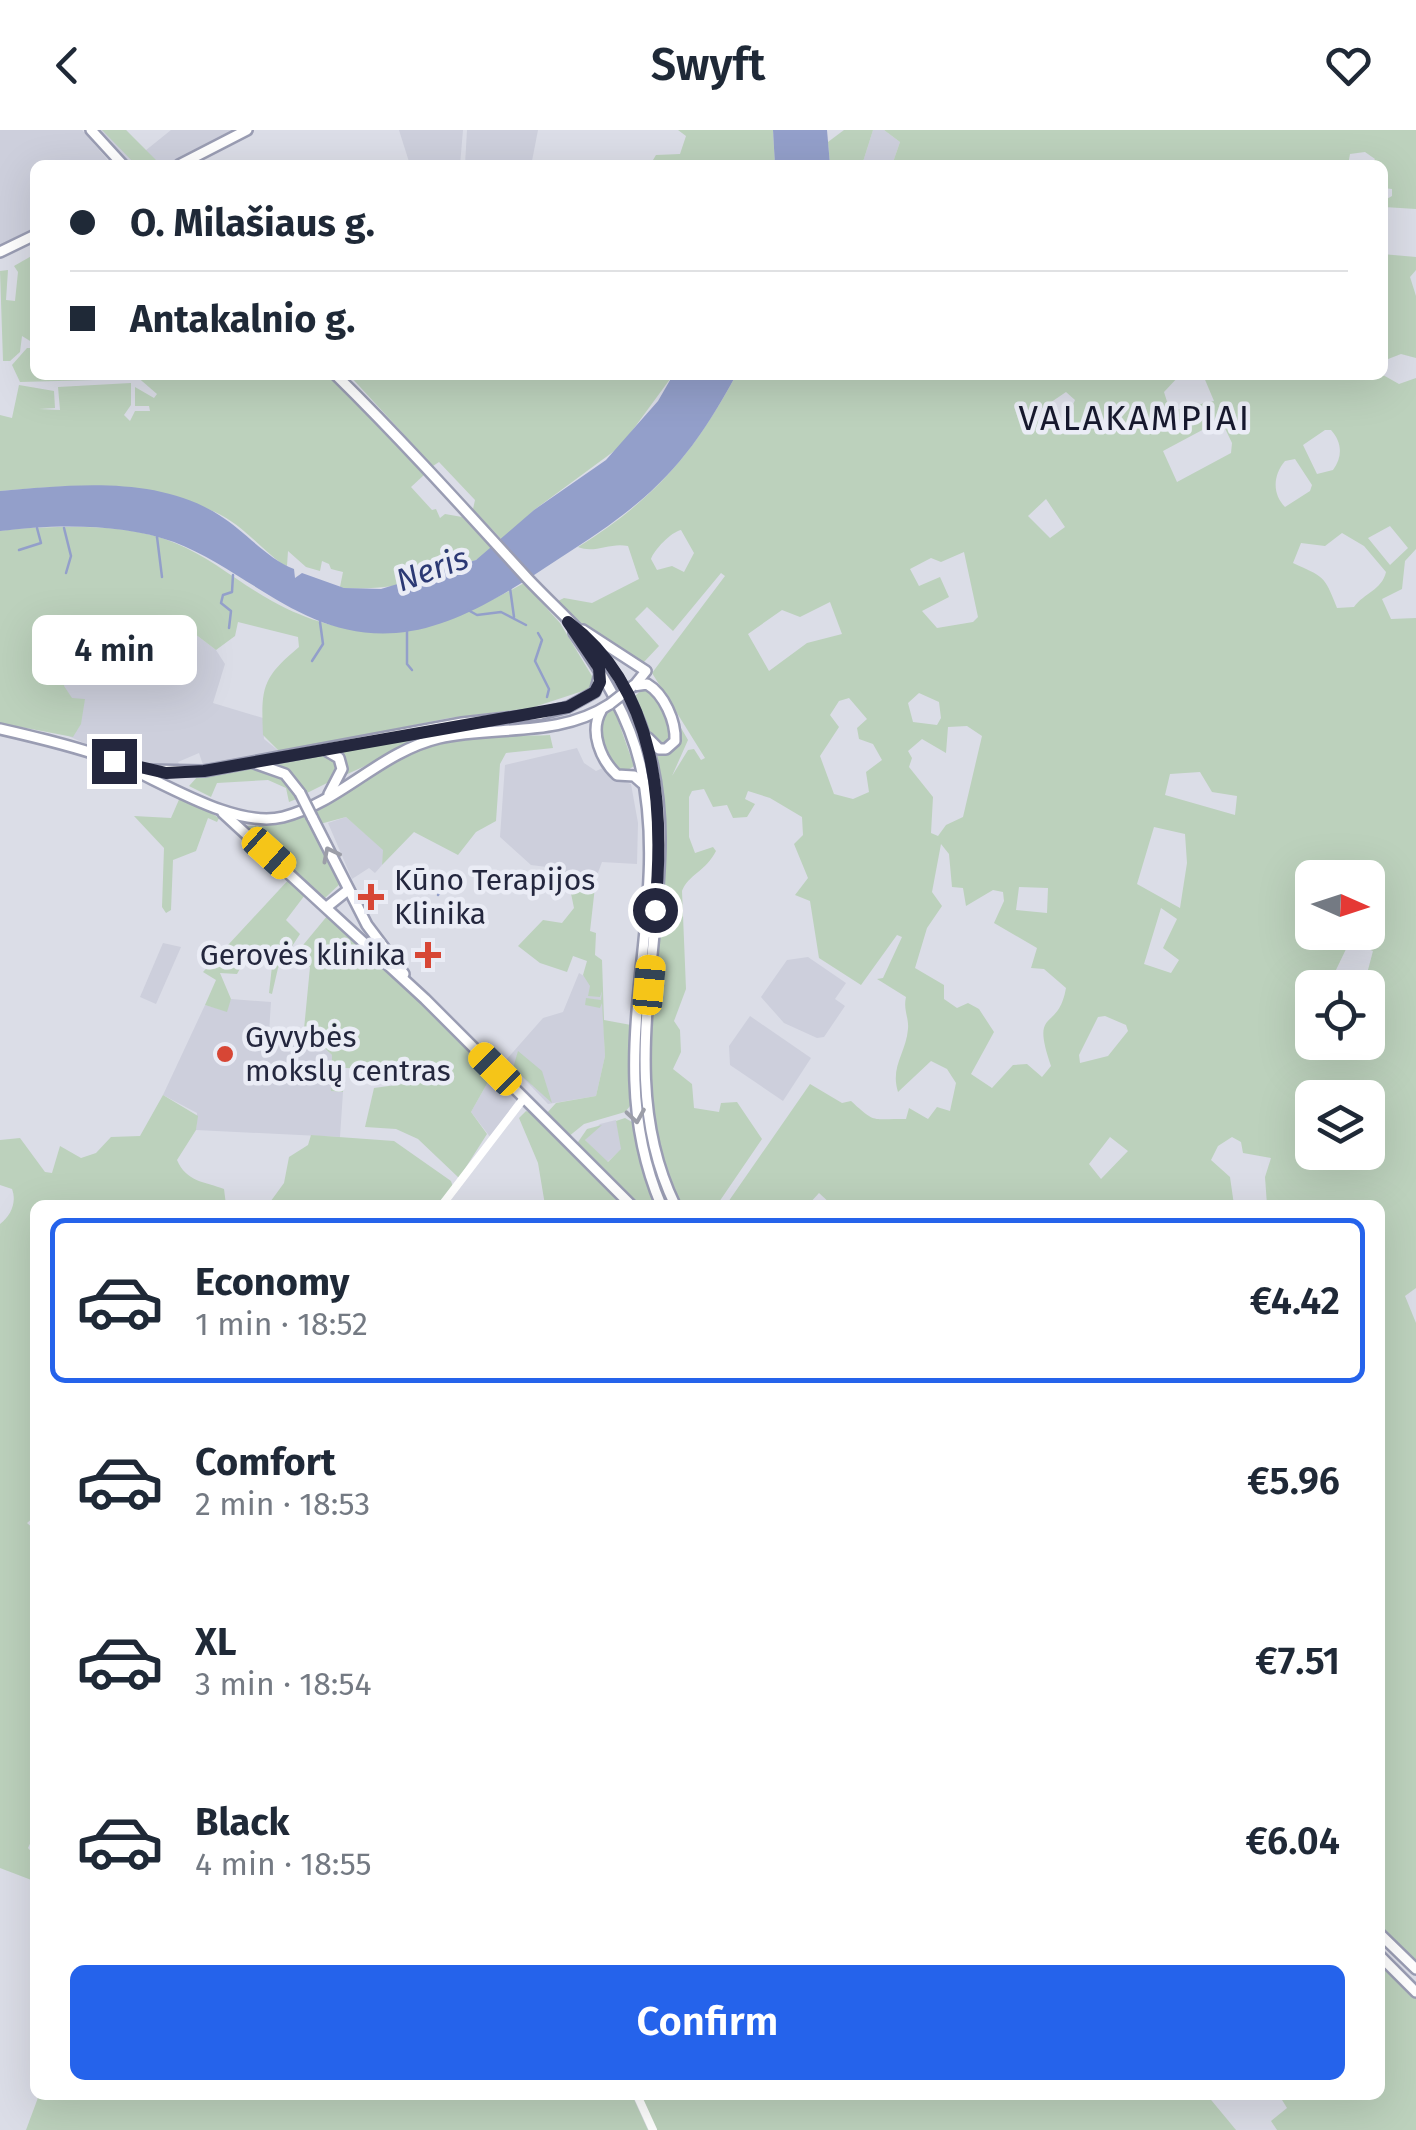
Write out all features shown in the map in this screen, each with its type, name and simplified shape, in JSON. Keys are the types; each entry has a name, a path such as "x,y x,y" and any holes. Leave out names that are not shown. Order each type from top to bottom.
{"main road":[{"path":"91,130 118,160"},
{"path":"189,160 247,130"},
{"path":"0,252 30,237"},
{"path":"341,380 614,672 644,732 657,790 660,839 639,1027 646,1099 673,1200"},
{"path":"568,622 599,668 637,751 644,786 648,855 634,1103 659,1200"},
{"path":"217,808 264,820 302,810 385,758 415,745 574,722 606,707 634,686 646,670 568,622"},
{"path":"0,730 166,773 204,771 568,707 600,687 599,668"},
{"path":"634,686 647,684 660,695 676,730 676,741 659,749 644,732"},
{"path":"606,707 596,721 596,737 610,768 644,786"},
{"path":"574,722 596,737"},
{"path":"435,728 506,730"},
{"path":"321,750 337,755 342,765 328,797"},
{"path":"628,776 636,766 637,751"},
{"path":"114,761 217,808 328,906 626,1200"},
{"path":"246,763 278,770 300,793 375,936 425,999"},
{"path":"192,795 188,780 204,771"},
{"path":"328,906 348,890"},
{"path":"449,1200 526,1100"},
{"path":"654,1188 665,1182"},
{"path":"1385,1939 1416,1970"},
{"path":"1385,1961 1416,1992"},
{"path":"638,2100 653,2130"}],"shaded area":[{"path":"0,130 82,130 108,160 30,160 30,232 0,247"},
{"path":"100,130 126,130 145,151 171,130 240,130 175,160 127,160"},
{"path":"399,130 463,130 460,160 408,160"},
{"path":"467,130 538,130 532,160 465,160"},
{"path":"873,130 884,130 900,142 894,160 864,160"},
{"path":"154,620 195,634 216,650 225,664 213,703 263,718 264,739 280,752 203,765 199,753 178,762 182,769 167,769 128,763 64,734 0,723 81,623 134,628"},
{"path":"577,748 584,763 596,771 605,767 614,778 631,784 638,823 637,864 602,862 596,878 568,879 555,868 531,865 500,837 505,765"},
{"path":"346,817 384,850 382,865 375,873 369,868 352,879 328,823"},
{"path":"163,943 181,947 156,1004 140,997"},
{"path":"808,957 846,983 835,999 845,1006 824,1037 817,1038 784,1023 761,997 787,960"},
{"path":"579,973 602,987 605,1056 596,1096 548,1104 506,1060 543,1018 563,1012"},
{"path":"231,999 271,1002 269,1033 306,1033 332,1055 331,1091 343,1092 340,1137 196,1130 197,1113 163,1095 205,1005 226,1011"},
{"path":"750,1016 811,1058 783,1101 730,1065 729,1046"},
{"path":"493,1073 516,1101 491,1138 471,1112"},
{"path":"616,1120 622,1149 607,1162 585,1140 600,1124"}],"green space":[{"path":"102,130 126,130 156,160 131,160"},
{"path":"678,130 773,130 775,160 653,160 656,155 680,154 686,136"},
{"path":"844,130 873,130 864,160 830,160 828,142"},
{"path":"884,130 1416,130 1416,209 1388,207 1392,189 1388,189 1388,160 1374,160 1365,152 1350,154 1349,160 894,160 900,142"},
{"path":"1388,255 1416,257 1416,270 1410,277 1416,296 1416,358 1401,354 1388,359"},
{"path":"30,257 30,341 22,336 20,352 10,361 3,361 0,271 8,270 6,300 15,301 18,272 14,266"},
{"path":"30,348 30,380 95,380 20,382 12,365"},
{"path":"1388,378 1399,384 1416,378 1416,549 1405,561 1402,589 1382,599 1391,619 1416,618 1416,1288 1405,1296 1416,1323 1416,1964 1385,1933 1385,1200 1267,1200 1265,1177 1271,1158 1243,1153 1241,1142 1232,1137 1218,1146 1211,1160 1230,1177 1233,1200 827,1200 819,1193 813,1200 729,1200 810,1084 842,1103 851,1101 875,1119 906,1119 909,1108 928,1119 937,1107 950,1111 956,1083 947,1069 931,1061 898,1092 897,1067 908,1029 906,997 877,979 883,978 902,937 897,935 861,985 819,958 810,901 795,895 808,878 794,844 803,835 802,817 770,798 748,791 745,799 755,804 747,817 733,818 727,805 713,807 704,789 692,791 689,797 689,837 695,853 713,847 716,851 682,891 686,989 674,1021 680,1030 681,1052 673,1069 692,1084 694,1108 719,1112 721,1103 737,1102 762,1139 720,1200 679,1200 655,1125 649,1041 661,856 651,748 674,747 669,707 688,740 672,776 688,750 694,749 701,760 705,758 652,673 725,576 721,573 673,631 647,607 635,619 659,646 643,663 572,617 558,601 564,598 592,603 639,579 628,546 578,547 629,511 688,451 733,380 1175,380 1164,392 1170,411 1214,401 1205,380","holes":["1066,392 1075,400 1066,420 1041,429 1035,413","1221,420 1232,443 1231,453 1177,482 1163,451","1331,430 1340,450 1338,460 1333,470 1317,474 1303,445","1295,459 1312,485 1310,491 1285,507 1276,490 1276,478 1285,461","1046,499 1065,527 1050,538 1028,516","1390,526 1408,548 1390,565 1368,538","681,530 694,553 684,572 672,566 657,570 651,559 663,542","1342,533 1364,546 1386,572 1381,583 1354,607 1337,608 1317,574 1293,563 1301,543 1325,546","964,552 978,617 973,622 937,628 922,611 949,597 940,577 919,586 910,569 931,558 941,562","830,602 842,634 807,643 769,671 748,634 782,610 800,617","919,693 939,702 941,718 937,725 913,722 908,703","849,698 867,719 857,728 859,739 873,744 882,760 866,772 869,792 853,799 834,794 820,756 839,727 830,715 839,701","967,726 982,736 963,817 946,825 938,836 931,833 933,797 909,767 912,758 908,751 922,739 946,753 948,727","1200,772 1212,792 1237,796 1235,815 1165,795 1170,774","1154,827 1185,834 1187,863 1180,908 1137,884","941,844 949,854 952,887 963,888 966,906 993,890 1003,892 1004,901 994,923 1037,948 1031,968 1044,969 1066,988 1057,1011 1044,1027 1051,1066 1042,1077 1027,1064 1013,1065 992,1088 971,1074 994,1032 979,1009 968,1003 957,1008 944,999 944,985 915,968 927,928 942,906 932,892","1295,860 1385,860 1385,950 1370,950 1368,970 1385,970 1385,1060 1295,1060 1295,970 1336,970 1346,950 1295,950","1019,887 1048,888 1047,913 1016,910","1161,908 1177,919 1163,948 1179,960 1171,973 1144,964","1098,1017 1126,1025 1128,1031 1108,1056 1080,1063 1079,1055","1110,1137 1128,1151 1101,1179 1089,1164"]},
{"path":"141,380 334,380 424,475 411,487 432,510 436,509 440,518 445,514 462,517 493,550 459,568 421,581 344,588 340,587 343,572 331,569 329,564 322,561 320,571 306,567 288,551 287,566 282,564 233,523 189,502 109,487 0,491 0,415 12,418 19,385 54,391 55,408 39,409 60,410 58,387 131,383 131,405 124,415 130,421 135,411 150,411 149,406 135,406 135,387 154,398 157,394"},
{"path":"354,380 669,380 621,446 534,510 503,541 473,509 475,500 439,462 433,466"},
{"path":"96,527 157,537 200,555 260,594 306,617 369,630 431,623 524,583 560,623 595,681 592,688 531,708 449,718 280,752 263,735 264,694 277,667 299,647 298,637 238,622 235,636 216,650 195,634 155,620 134,628 82,623 69,646 77,650 64,686 72,698 85,699 81,724 73,737 0,723 0,531"},
{"path":"646,686 671,724 674,739 664,747 653,742 634,697"},
{"path":"627,700 641,740 654,820 654,899 643,1022 639,1020 650,804 621,704"},
{"path":"614,709 634,766 622,774 610,762 601,740 602,716"},
{"path":"479,729 420,741 343,776 334,750 427,732"},
{"path":"550,735 553,748 506,753 500,764 496,821 476,832 458,855 414,832 382,865 383,850 346,817 320,824 311,809 384,764 423,747 476,736"},
{"path":"327,752 339,765 333,780 305,794 288,773 262,762"},
{"path":"258,766 281,775 299,798 289,802 286,788 268,780 217,783 211,797 189,786 199,775"},
{"path":"181,795 219,818 217,822 208,818 196,851 173,860 171,910 166,913 162,907 164,848 134,816 171,818"},
{"path":"307,814 342,882 325,898 242,826 267,826"},
{"path":"291,877 308,891 286,920 300,934 278,968 272,994 269,993 273,957 247,956 237,974 220,973 231,999 227,1012 205,1005 216,980 203,972"},
{"path":"596,878 590,931 596,933 595,955 602,960 604,1020 631,1025 630,1106 625,1112 584,1124 568,1137 546,1114 556,1103 596,1096 605,1056 602,1003 600,1008 585,1005 586,998 601,1000 602,991 600,997 588,996 590,986 583,975 587,961 573,956 567,972 540,963 518,946 543,920 562,923 574,908 568,879"},
{"path":"328,915 493,1073 471,1112 487,1134 459,1178 418,1139 396,1129 365,1127 374,1088 411,1083 411,1076 398,1069 345,1068 343,1092 331,1091 332,1055 304,1029 310,967 302,967 294,956"},
{"path":"518,1051 542,1071 552,1103 513,1068"},
{"path":"163,1095 198,1116 196,1130 177,1160 197,1180 224,1189 225,1200 30,1200 27,1523 30,1879 0,1868 0,1224 10,1213 14,1199 12,1189 0,1185 0,1140 20,1138 45,1172 52,1173 60,1146 81,1158 96,1153 111,1137 140,1136"},
{"path":"526,1111 532,1113 619,1200 544,1200 538,1163 519,1118"},
{"path":"625,1118 632,1122 657,1200 632,1200 576,1145 587,1129 602,1125 585,1140 608,1162 621,1149 616,1121"},
{"path":"311,1135 394,1141 451,1181 453,1187 443,1200 272,1200 284,1183 289,1157 308,1145"},
{"path":"1385,1968 1416,1999 1416,2130 1277,2130 1271,2121 1287,2108 1282,2100 1385,2100"},
{"path":"37,2100 634,2100 648,2130 26,2130"},
{"path":"642,2100 1211,2100 1236,2130 656,2130"}],"water":[{"path":"773,130 827,130 830,160 775,160"},
{"path":"670,380 733,380 682,459 618,519 482,606 418,630 363,632 333,626 279,601 174,542 133,531 42,527 0,531 0,491 84,485 141,488 194,502 219,515 294,569 295,578 302,573 344,588 381,589 476,560 534,510 606,460 658,401"}],"waterway":[{"path":"19,550 41,543 37,528"},
{"path":"64,528 71,556 66,573"},
{"path":"157,537 162,577"},
{"path":"229,628 231,611 221,603 223,595 232,592 233,575"},
{"path":"510,588 514,617"},
{"path":"468,610 477,615 501,612 526,625"},
{"path":"312,661 323,644 320,622"},
{"path":"407,629 407,664 412,670"},
{"path":"538,633 542,640 535,661 549,689 547,697"},
{"path":"444,879 445,884"},
{"path":"438,895 445,886"}],"place":[{"name":"Kūno Terapijos Klinika","path":"371,897"},
{"name":"Gerovės klinika","path":"428,955"},
{"name":"Gyvybės mokslų centras","path":"225,1054"}],"district":[{"name":"VALAKAMPIAI","path":"1135,418"}],"route":[{"path":"114,761 166,773 204,771 462,723 559,710 600,687 599,668 568,622 614,672 644,732 659,806 655,910"}],"water label":[{"name":"Neris","path":"432,569"}]}
